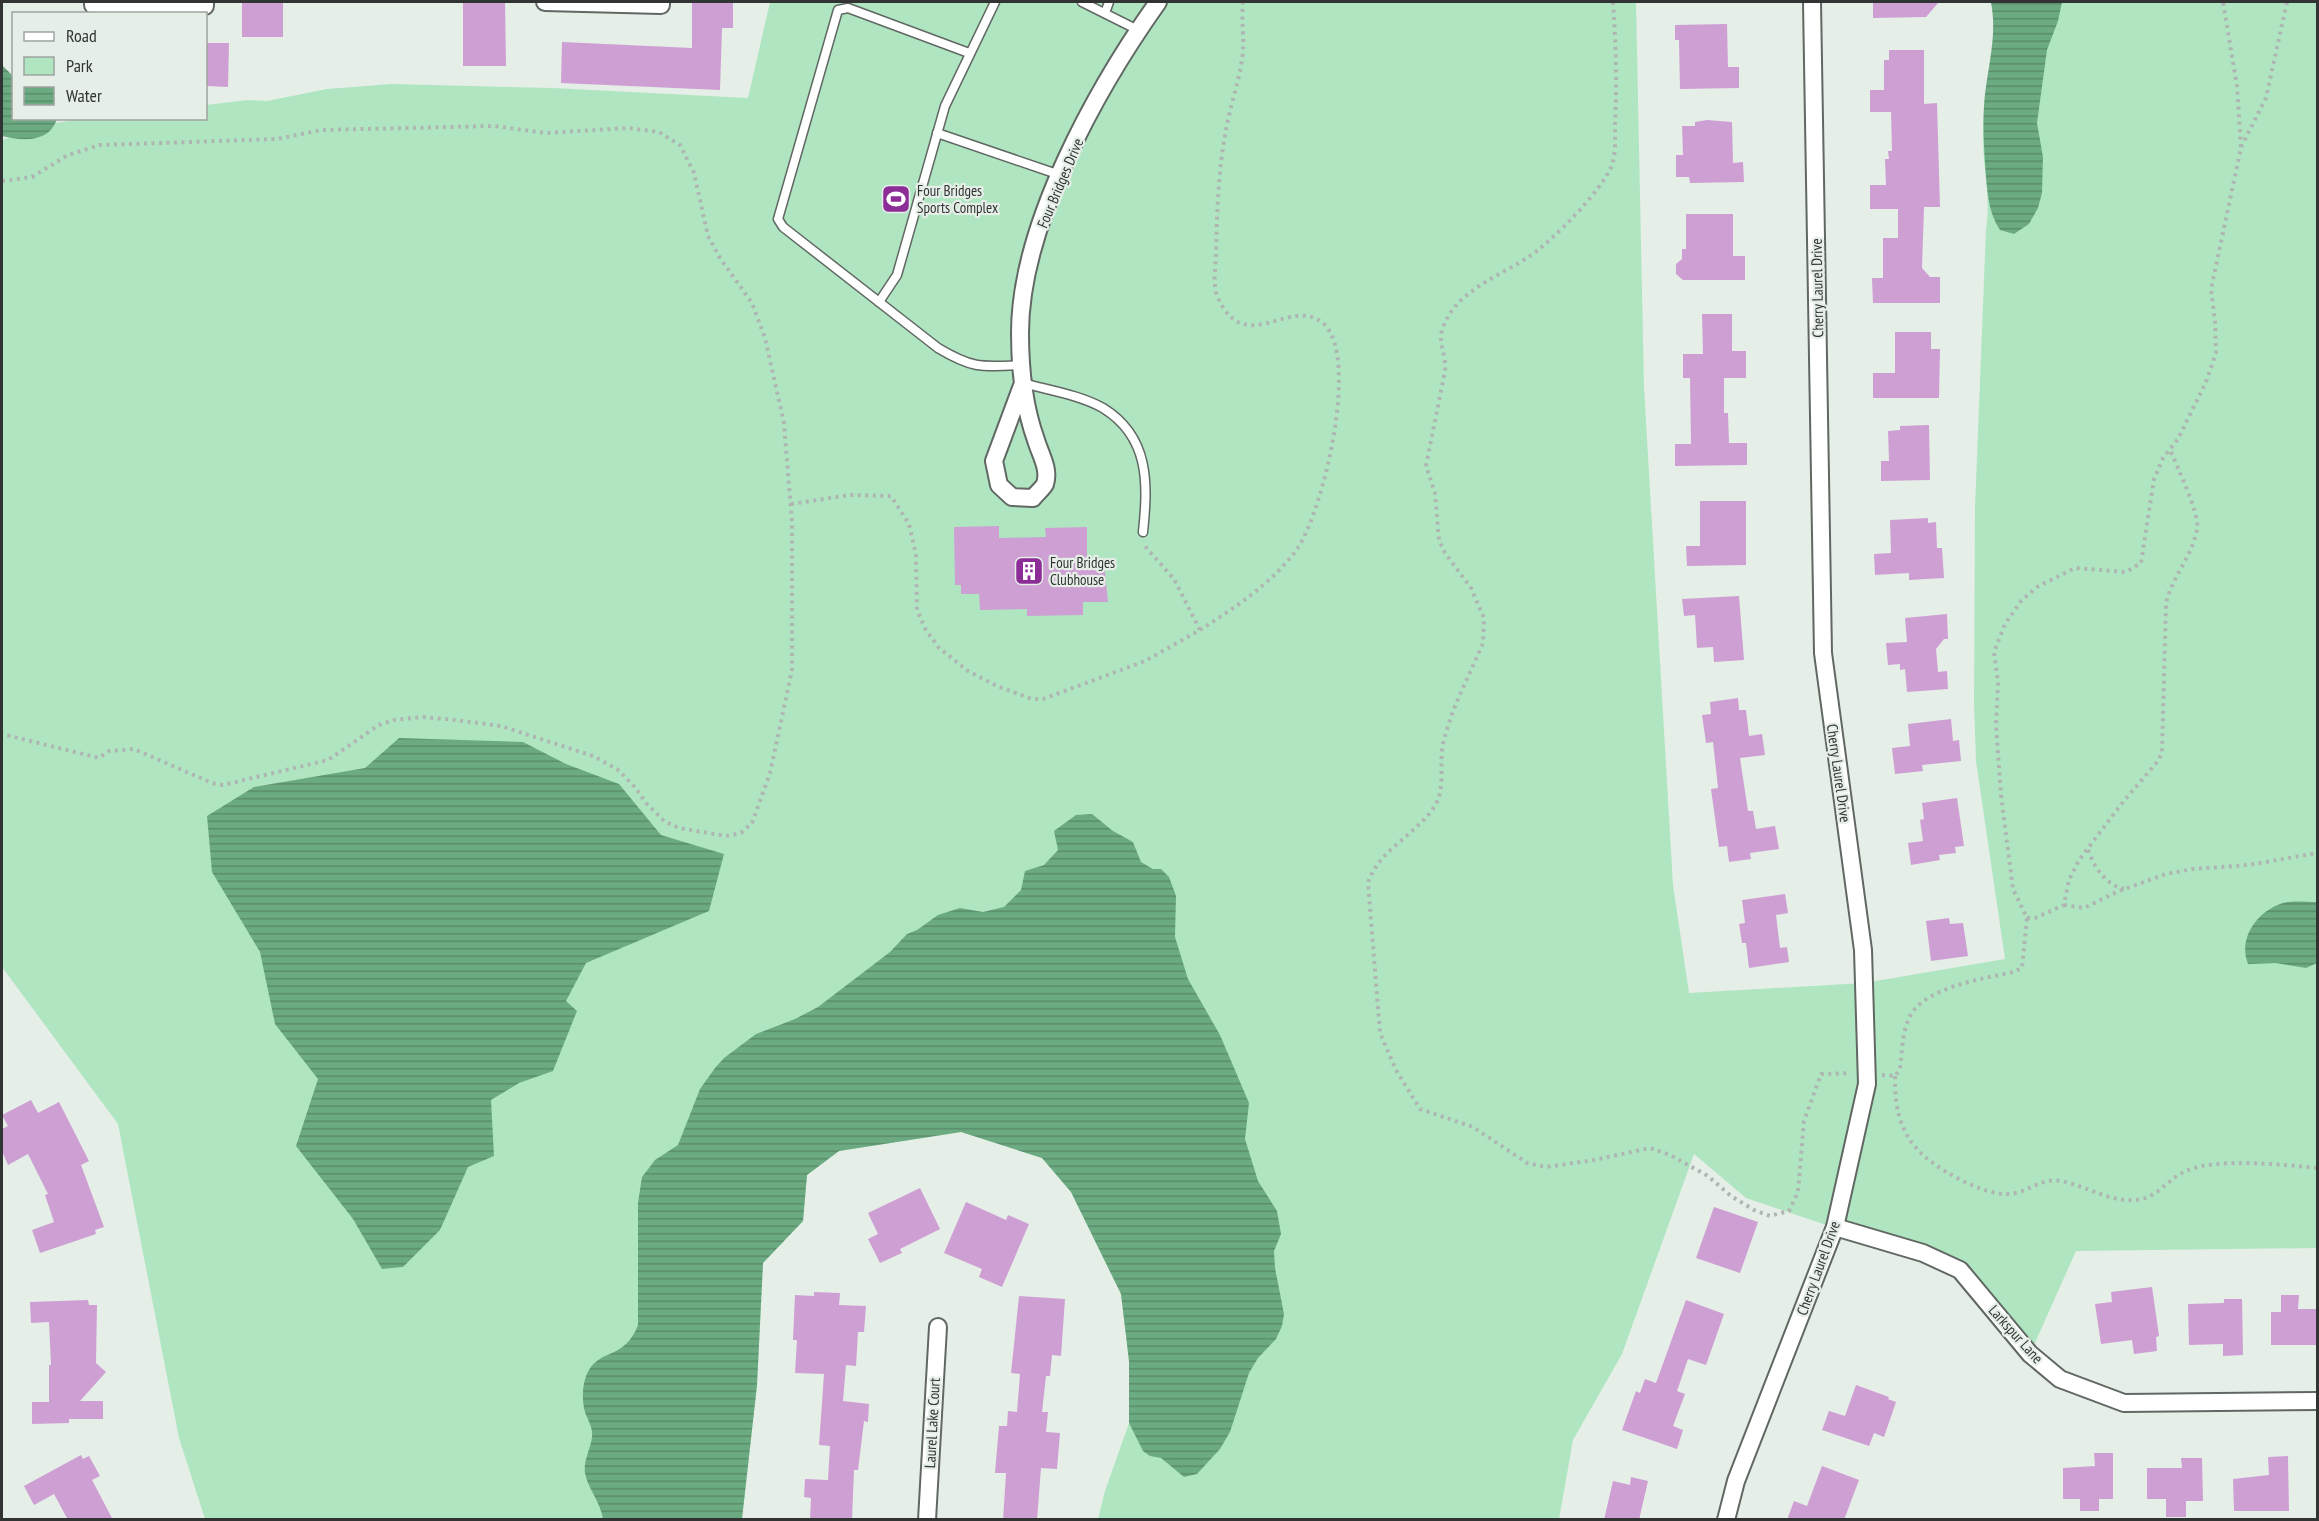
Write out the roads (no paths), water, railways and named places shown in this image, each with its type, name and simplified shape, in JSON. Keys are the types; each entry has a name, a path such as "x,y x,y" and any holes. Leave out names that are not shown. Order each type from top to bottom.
{"street":[{"path":"93,2 93,5 205,6 205,2"},
{"path":"544,2 661,5 661,2"},
{"name":"Four Bridges Drive","path":"1023,383 994,461 999,485 1012,497 1033,498 1045,484 1046,466 1035,438 1023,383 1020,331 1029,258 1060,175 1123,50 1158,2"},
{"name":"Cherry Laurel Drive","path":"1726,1520 1736,1481 1835,1227 1867,1084 1863,950 1823,653 1812,2"},
{"name":"Larkspur Lane","path":"1835,1227 1923,1253 1960,1270 2030,1354 2060,1379 2124,1403 2318,1401"},
{"name":"Laurel Lake Court","path":"927,1520 938,1327"}],"lane":[{"path":"879,302 897,275 945,106 995,2"},
{"path":"1082,2 1138,30"},
{"path":"1105,13 1109,2"},
{"path":"969,53 848,8 838,10 778,219 783,227 938,348 965,364 981,367 1022,365"},
{"path":"937,133 1060,175"},
{"path":"1023,383 1103,408 1128,429 1144,461 1148,488 1143,532"}],"water":[{"path":"1991,2 2062,2 2058,21 2047,50 2037,123 2043,157 2042,193 2038,208 2029,224 2014,234 2000,230 1996,224 1987,184 1984,115 1993,37"},
{"path":"2,65 12,75 12,120 56,120 53,127 42,136 18,139 2,136"},
{"path":"399,738 523,742 566,764 619,784 661,835 724,854 709,911 586,963 566,1001 577,1011 553,1071 519,1083 491,1100 494,1156 468,1167 440,1230 403,1267 382,1269 353,1219 296,1146 318,1079 275,1024 260,952 212,872 207,816 254,787 365,768"},
{"path":"1092,814 1113,831 1133,842 1141,862 1153,869 1161,869 1169,877 1176,896 1175,937 1188,979 1220,1035 1249,1103 1245,1139 1258,1181 1277,1211 1281,1234 1274,1251 1284,1314 1282,1326 1276,1339 1258,1358 1249,1373 1230,1432 1220,1449 1197,1474 1184,1477 1161,1458 1150,1456 1143,1451 1129,1423 1129,1361 1121,1294 1071,1192 1042,1158 961,1132 839,1151 807,1175 803,1221 763,1263 757,1385 742,1519 603,1519 585,1473 592,1434 583,1404 585,1380 594,1363 627,1343 638,1325 638,1203 642,1177 655,1160 678,1145 700,1089 724,1058 756,1034 795,1019 818,1007 890,952 907,934 917,930 938,915 960,908 983,912 1004,907 1021,890 1025,871 1044,865 1058,850 1054,831 1076,815"},
{"path":"2317,902 2317,963 2306,968 2276,963 2248,964 2245,945 2247,936 2263,914 2284,903"}],"place":[{"name":"Four Bridges Sports Complex","path":"896,199"},
{"name":"Four Bridges Clubhouse","path":"1029,571"}]}
